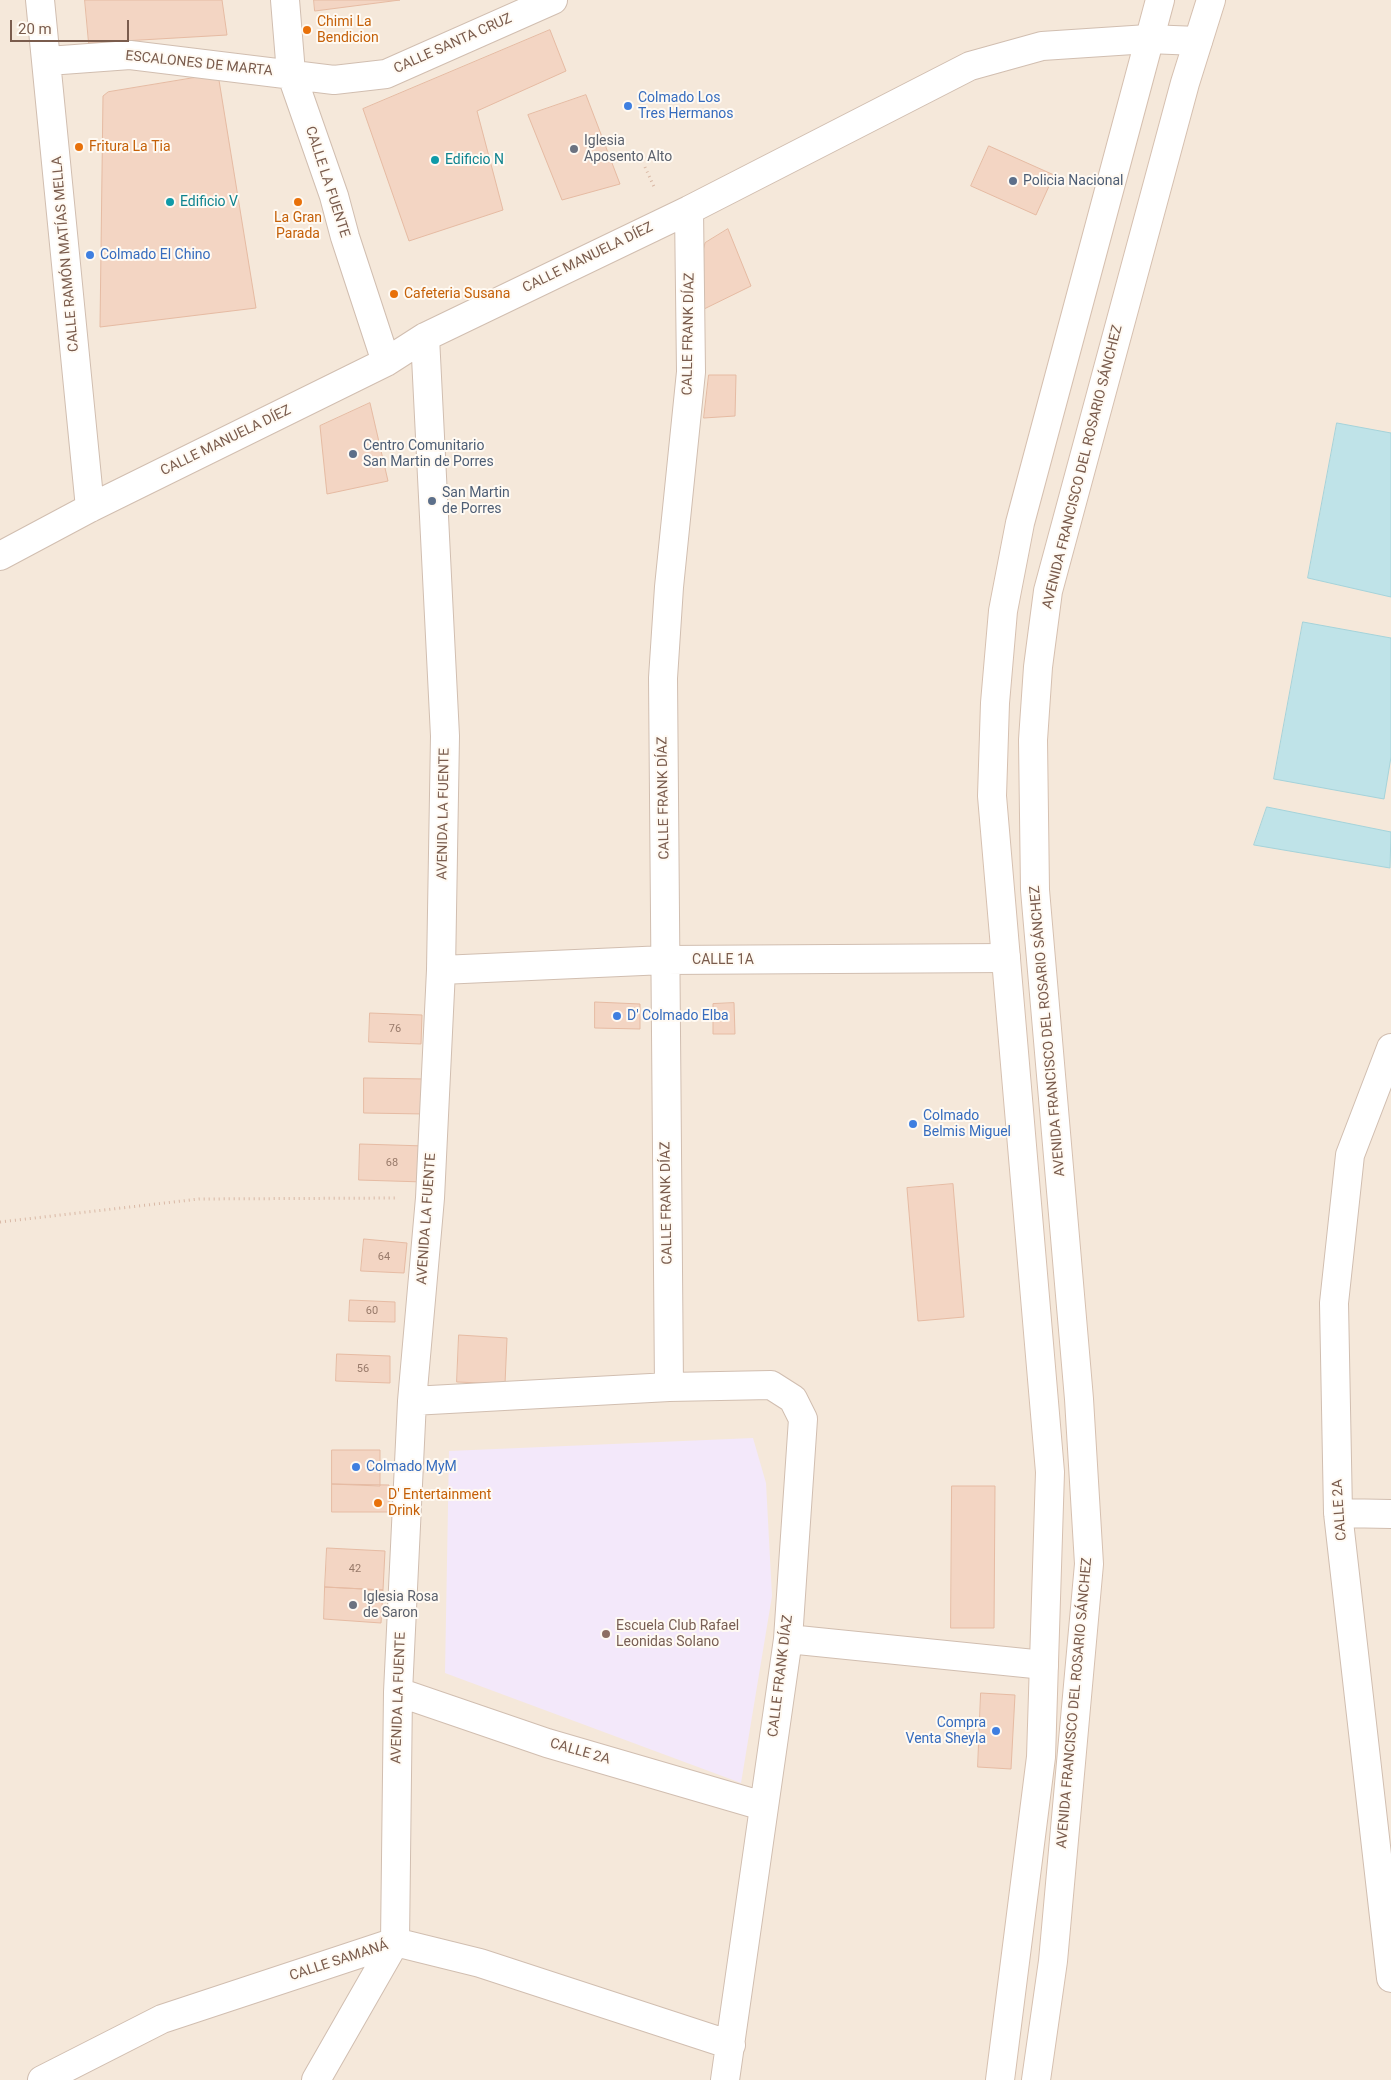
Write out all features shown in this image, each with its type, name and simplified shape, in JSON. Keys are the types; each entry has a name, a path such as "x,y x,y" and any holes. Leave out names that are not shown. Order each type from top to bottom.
{"street":[{"name":"CALLE RAMÓN MATÍAS MELLA","path":"40,0 48,61 90,508"},
{"name":"CALLE LA FUENTE","path":"285,0 290,74 334,196 345,237 386,362"},
{"name":"CALLE SANTA CRUZ","path":"290,74 334,80 386,74 553,0"},
{"name":"AVENIDA FRANCISCO DEL ROSARIO SÁNCHEZ","path":"1000,2080 1041,1757 1050,1472 992,796 995,703 1003,611 1020,522 1160,0"},
{"name":"AVENIDA FRANCISCO DEL ROSARIO SÁNCHEZ","path":"1036,2080 1053,1961 1089,1564 1079,1399 1035,890 1033,740 1038,667 1048,591 1185,83 1211,0"},
{"name":"CALLE MANUELA DÍEZ","path":"0,556 90,508 386,362 425,337 689,210 970,66 1042,46 1148,39 1198,41"},
{"name":"ESCALONES DE MARTA","path":"48,61 130,55 290,74"},
{"name":"CALLE FRANK DÍAZ","path":"669,1387 663,678 669,587 691,372 689,210"},
{"name":"AVENIDA LA FUENTE","path":"316,2080 396,1942 398,1692 412,1401 430,1198 441,970 445,736 425,337"},
{"name":"CALLE 1A","path":"441,970 665,960 1006,958"},
{"name":"CALLE 2A","path":"1391,1048 1350,1155 1334,1303 1338,1513 1391,1978"},
{"name":"CALLE FRANK DÍAZ","path":"412,1401 669,1387 772,1385 793,1399 803,1419 788,1639 725,2080"},
{"path":"1338,1513 1391,1514"},
{"path":"788,1639 1044,1665"},
{"name":"CALLE 2A","path":"398,1692 547,1743 763,1806"},
{"name":"CALLE SAMANÁ","path":"42,2080 162,2019 396,1942 480,1963 731,2045"}],"path":[{"path":"0,1222 199,1199 430,1198"}],"shaded area":[{"path":"0,0 1391,0 1391,2080 0,2080"},
{"name":"Escuela Club Rafael Leonidas Solano","path":"753,1438 766,1483 772,1596 741,1783 445,1673 449,1451"}],"water":[{"path":"1337,423 1391,433 1391,597 1308,578"},
{"path":"1303,622 1391,638 1391,757 1384,799 1274,779"},
{"path":"1267,807 1391,832 1390,868 1254,845"}],"building":[{"path":"85,0 222,0 227,35 89,43"},
{"path":"314,0 400,0 315,11"},
{"name":"Edificio N","path":"550,30 566,71 477,111 503,210 409,241 363,109"},
{"name":"Edificio V","path":"218,74 256,308 100,327 103,96 108,92"},
{"name":"Iglesia Aposento Alto","path":"586,95 620,184 562,200 528,115"},
{"name":"Policia Nacional","path":"989,146 1054,175 1036,215 971,186"},
{"path":"728,229 751,286 702,310 702,255 705,243"},
{"path":"709,375 736,375 735,416 704,418"},
{"name":"Centro Comunitario San Martin de Porres","path":"370,403 388,481 327,494 320,426"},
{"name":"D' Colmado Elba","path":"595,1002 640,1004 640,1029 595,1028"},
{"path":"734,1003 735,1034 713,1034 713,1004"},
{"path":"370,1013 422,1015 421,1044 369,1042"},
{"path":"364,1078 425,1079 425,1114 364,1113"},
{"path":"360,1144 425,1146 424,1182 359,1180"},
{"path":"953,1184 964,1317 918,1321 907,1188"},
{"path":"364,1239 407,1243 404,1273 361,1271"},
{"path":"350,1300 395,1302 395,1322 349,1321"},
{"path":"459,1335 507,1338 505,1384 457,1382"},
{"path":"337,1354 390,1356 390,1383 336,1381"},
{"name":"Colmado MyM","path":"332,1450 380,1450 380,1486 332,1484"},
{"path":"332,1484 389,1485 389,1512 332,1512"},
{"path":"952,1486 995,1486 994,1628 951,1628"},
{"path":"327,1548 385,1551 383,1590 325,1587"},
{"name":"Iglesia Rosa de Saron","path":"325,1587 383,1590 381,1623 324,1619"},
{"name":"Compra Venta Sheyla","path":"981,1693 1015,1695 1011,1769 978,1767"}],"place":[{"name":"Chimi La Bendicion","path":"307,30"},
{"name":"Colmado Los Tres Hermanos","path":"628,106"},
{"name":"Fritura La Tia","path":"79,147"},
{"name":"Iglesia Aposento Alto","path":"574,149"},
{"name":"Edificio N","path":"435,160"},
{"name":"Policia Nacional","path":"1013,181"},
{"name":"Edificio V","path":"170,202"},
{"name":"La Gran Parada","path":"298,202"},
{"name":"Colmado El Chino","path":"90,255"},
{"name":"Cafeteria Susana","path":"394,294"},
{"name":"Centro Comunitario San Martin de Porres","path":"353,454"},
{"name":"San Martin de Porres","path":"432,501"},
{"name":"D' Colmado Elba","path":"617,1016"},
{"name":"Colmado Belmis Miguel","path":"913,1124"},
{"name":"Colmado MyM","path":"356,1467"},
{"name":"D' Entertainment Drink","path":"378,1503"},
{"name":"Iglesia Rosa de Saron","path":"353,1605"},
{"name":"Escuela Club Rafael Leonidas Solano","path":"606,1634"},
{"name":"Compra Venta Sheyla","path":"996,1731"}]}
